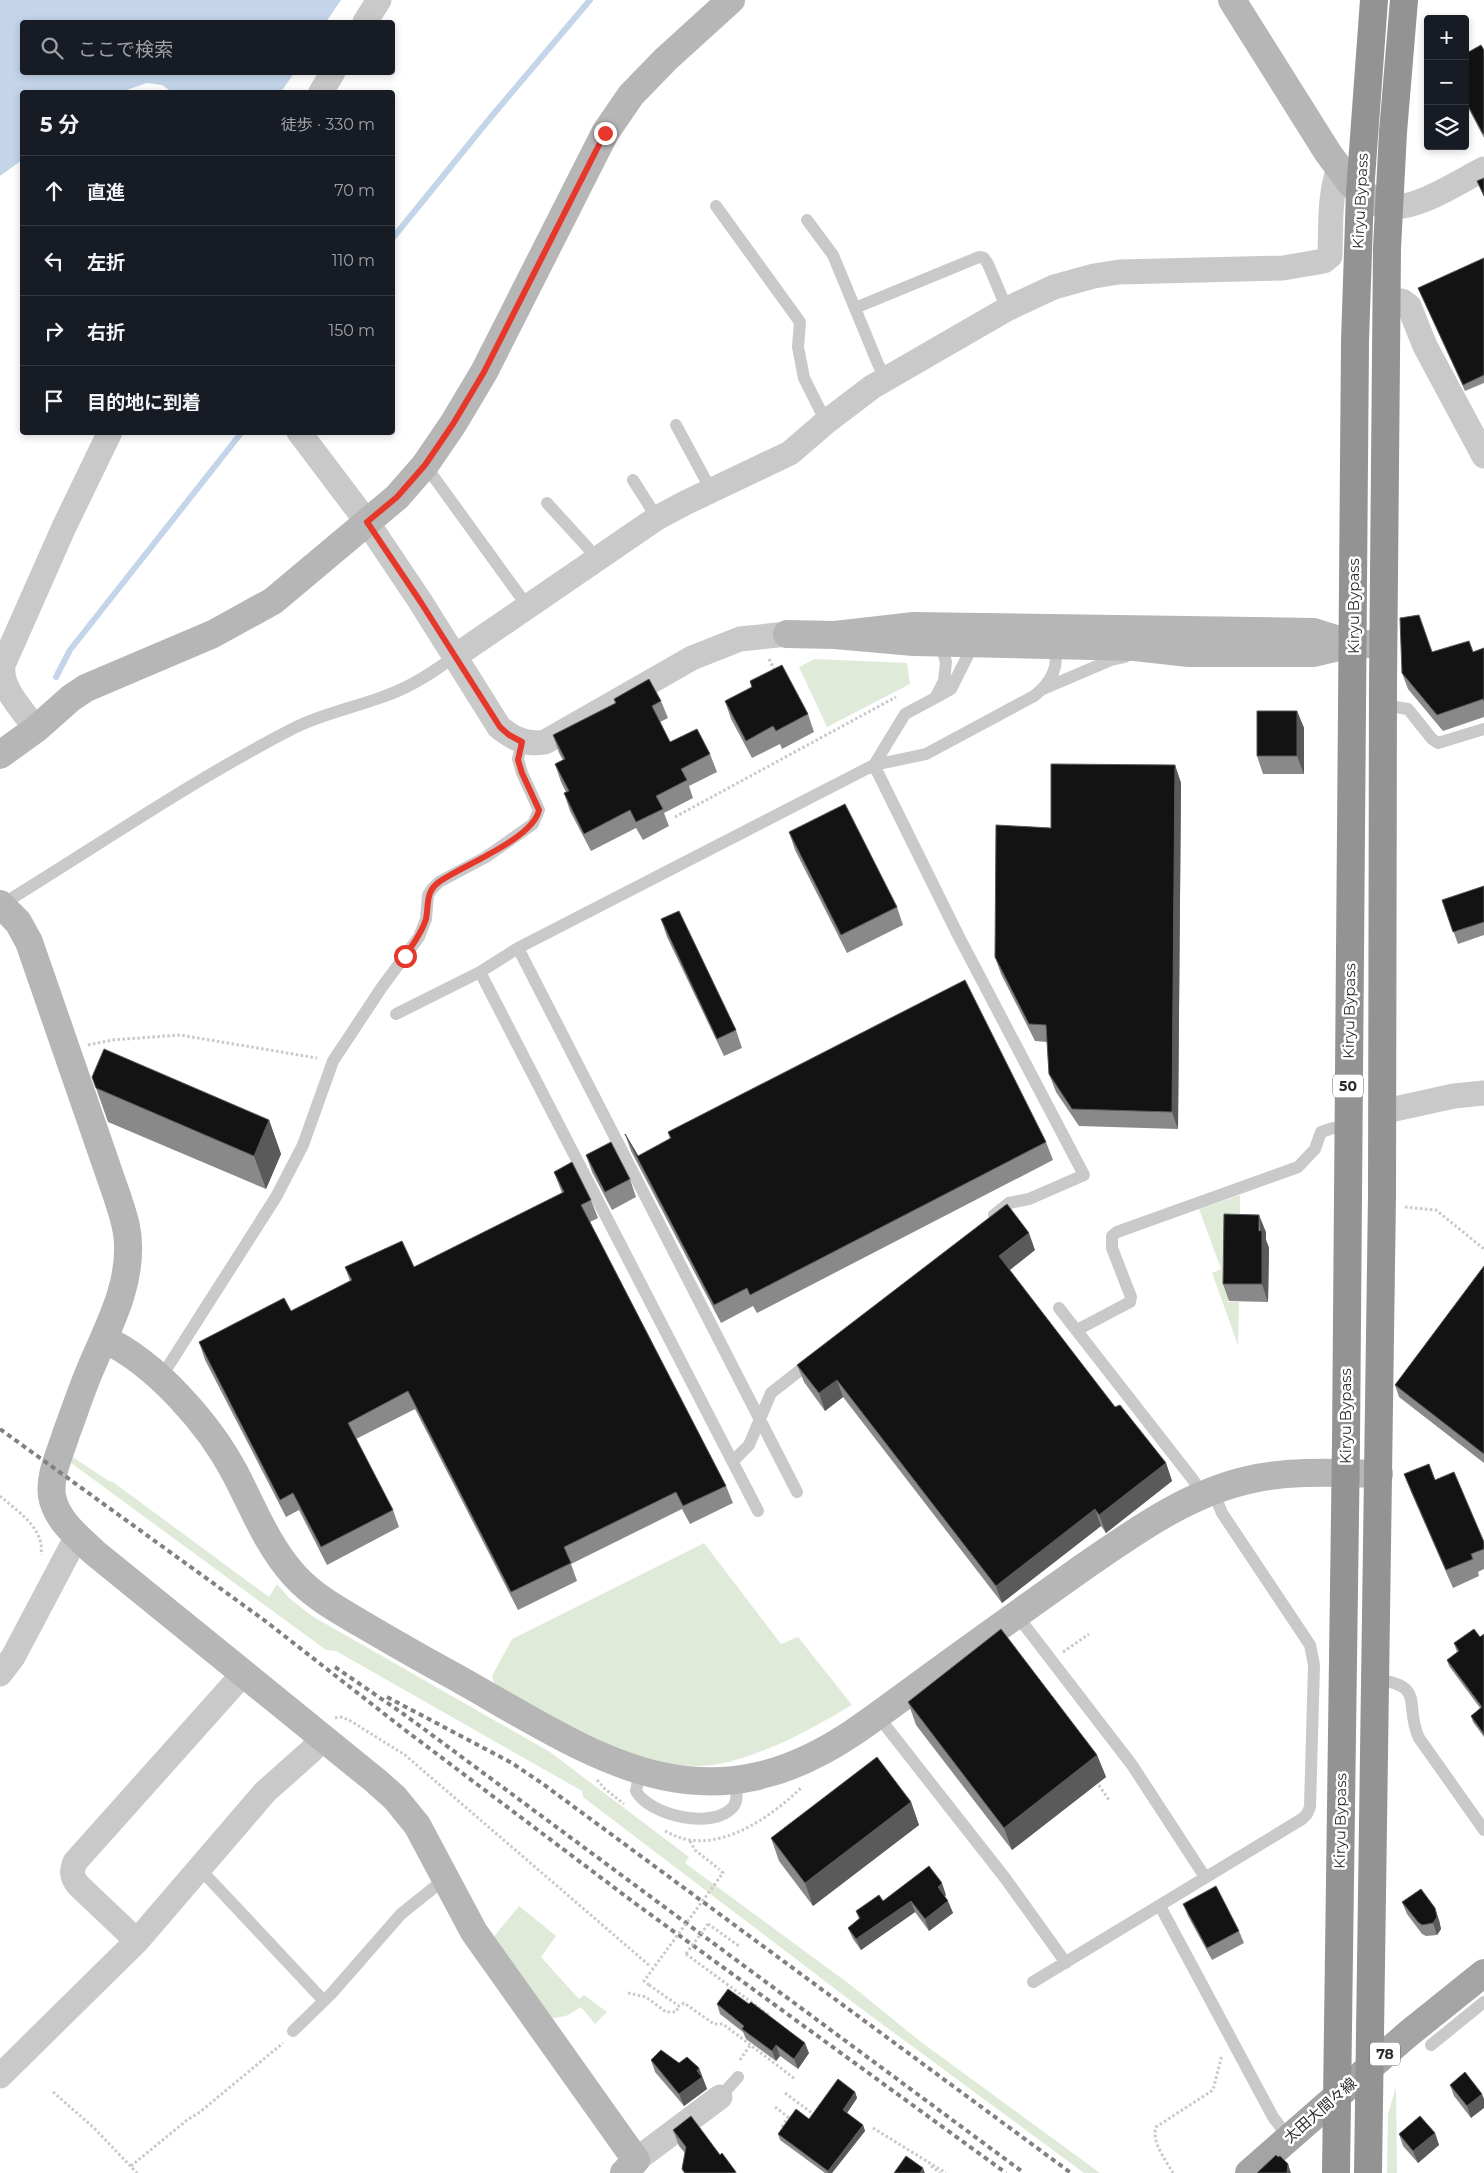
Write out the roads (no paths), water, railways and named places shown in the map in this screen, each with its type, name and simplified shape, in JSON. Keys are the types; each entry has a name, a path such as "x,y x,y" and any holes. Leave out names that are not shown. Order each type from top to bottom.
{"highway":[{"name":"Kiryu Bypass","path":"1336,2173 1345,1473 1355,342 1360,192 1374,0"},
{"name":"Kiryu Bypass","path":"1368,2173 1368,2069 1379,1474 1383,644 1389,207 1404,0"}],"main road":[{"name":"太田大間々線","path":"1249,2173 1337,2094 1484,1973"}],"street":[{"path":"366,20 379,0"},
{"path":"0,755 36,729 71,698 86,688 213,634 274,602 397,497 425,465 453,424 484,372 605,133 631,95 666,59 731,0"},
{"path":"1232,0 1339,168 1360,192 1389,207 1398,208 1414,204 1484,169"},
{"path":"322,90 331,75"},
{"path":"454,657 657,518 790,453 855,399 886,379 1007,309 1054,287 1094,276 1119,272 1283,268 1324,261 1330,256 1332,196 1339,168"},
{"path":"1388,299 1402,301 1409,306 1425,346 1484,456"},
{"path":"36,729 4,685 2,676 3,665 64,527 109,435"},
{"path":"301,435 367,522 500,727 509,735 522,742 533,744 545,742 692,658 740,639 787,634 835,635 935,643 983,636"},
{"path":"835,635 914,626 983,636 1048,637 1314,632 1352,644"},
{"path":"1048,637 1190,653 1314,653 1352,644 1383,644"},
{"path":"0,905 18,922 30,942 127,1230 128,1256 124,1284 118,1305 89,1372 52,1480 55,1506 77,1536 243,1674 376,1781 407,1811 427,1841 474,1932 630,2167 720,2097"},
{"path":"1381,1112 1454,1096 1484,1093"},
{"path":"104,1339 120,1347 160,1380 203,1423 222,1449 269,1542 307,1588 323,1601 602,1758 640,1771 680,1780 735,1780 770,1774 811,1758 830,1748 1014,1615 1174,1508 1246,1480 1286,1473 1379,1474"},
{"path":"0,1674 13,1657 77,1536"},
{"path":"137,1941 78,1885 73,1878 72,1870 75,1862 243,1674"},
{"path":"0,2076 137,1941 200,1870 265,1792 323,1738"}],"lane":[{"path":"716,206 800,322 798,347 804,378 826,422"},
{"path":"807,220 833,255 886,379"},
{"path":"855,308 979,256 984,258 988,264 1007,309"},
{"path":"676,425 711,490"},
{"path":"425,465 528,607"},
{"path":"633,480 657,518"},
{"path":"546,503 588,548 595,560"},
{"path":"874,765 905,714 951,689 969,653 983,636"},
{"path":"1043,689 1054,670 1057,658 1048,637"},
{"path":"935,643 943,652 946,662 944,681 935,698"},
{"path":"396,1014 480,972 518,948 874,765 926,754 1034,696 1043,689 1111,660 1190,653"},
{"path":"0,905 149,811 295,728 329,714 402,689 418,681 454,657"},
{"path":"1383,705 1408,709 1432,739 1438,742 1484,729"},
{"path":"160,1380 276,1197 303,1145 333,1061 418,937 426,918 428,895 432,889 439,882 486,857 533,824 539,810 518,760 522,742"},
{"path":"874,765 958,935 1084,1175 1030,1199 1009,1203 986,1221"},
{"path":"518,948 797,1492"},
{"path":"480,972 758,1511"},
{"path":"1077,1330 1130,1302 1131,1297 1112,1248 1112,1236 1117,1232 1298,1167 1315,1149 1321,1132 1333,1128 1348,1128"},
{"path":"1033,1982 1160,1906 1307,1814 1310,1807 1314,1665 1310,1646 1222,1514 1059,1308"},
{"path":"733,1461 749,1444 772,1393 825,1350"},
{"path":"1014,1615 1022,1622 1132,1765 1205,1877"},
{"path":"1375,1679 1396,1682 1408,1691 1412,1703 1413,1722 1418,1738 1484,1830"},
{"path":"877,1715 1005,1878 1066,1963"},
{"path":"640,1771 636,1791 643,1800 665,1813 679,1817 712,1817 730,1810 734,1806 736,1799 735,1780"},
{"path":"200,1870 324,2001"},
{"path":"293,2030 324,2001 401,1914 446,1878"},
{"path":"1160,1906 1227,2034 1273,2117 1288,2137"},
{"path":"1431,2046 1484,2002"},
{"path":"720,2097 738,2078"}],"water":[{"path":"0,0 341,0 327,20 20,20 20,75 293,75 282,90 169,90 162,85 147,83 127,90 20,90 20,161 0,176"}],"waterway":[{"path":"395,235 491,117 590,0"},
{"path":"56,677 70,650 240,435"}],"railway":[{"path":"0,1429 264,1620 405,1730 636,1904 1006,2173"},
{"path":"335,1667 405,1715 1024,2173"},
{"path":"387,1697 512,1763 543,1784 1071,2173"}]}
